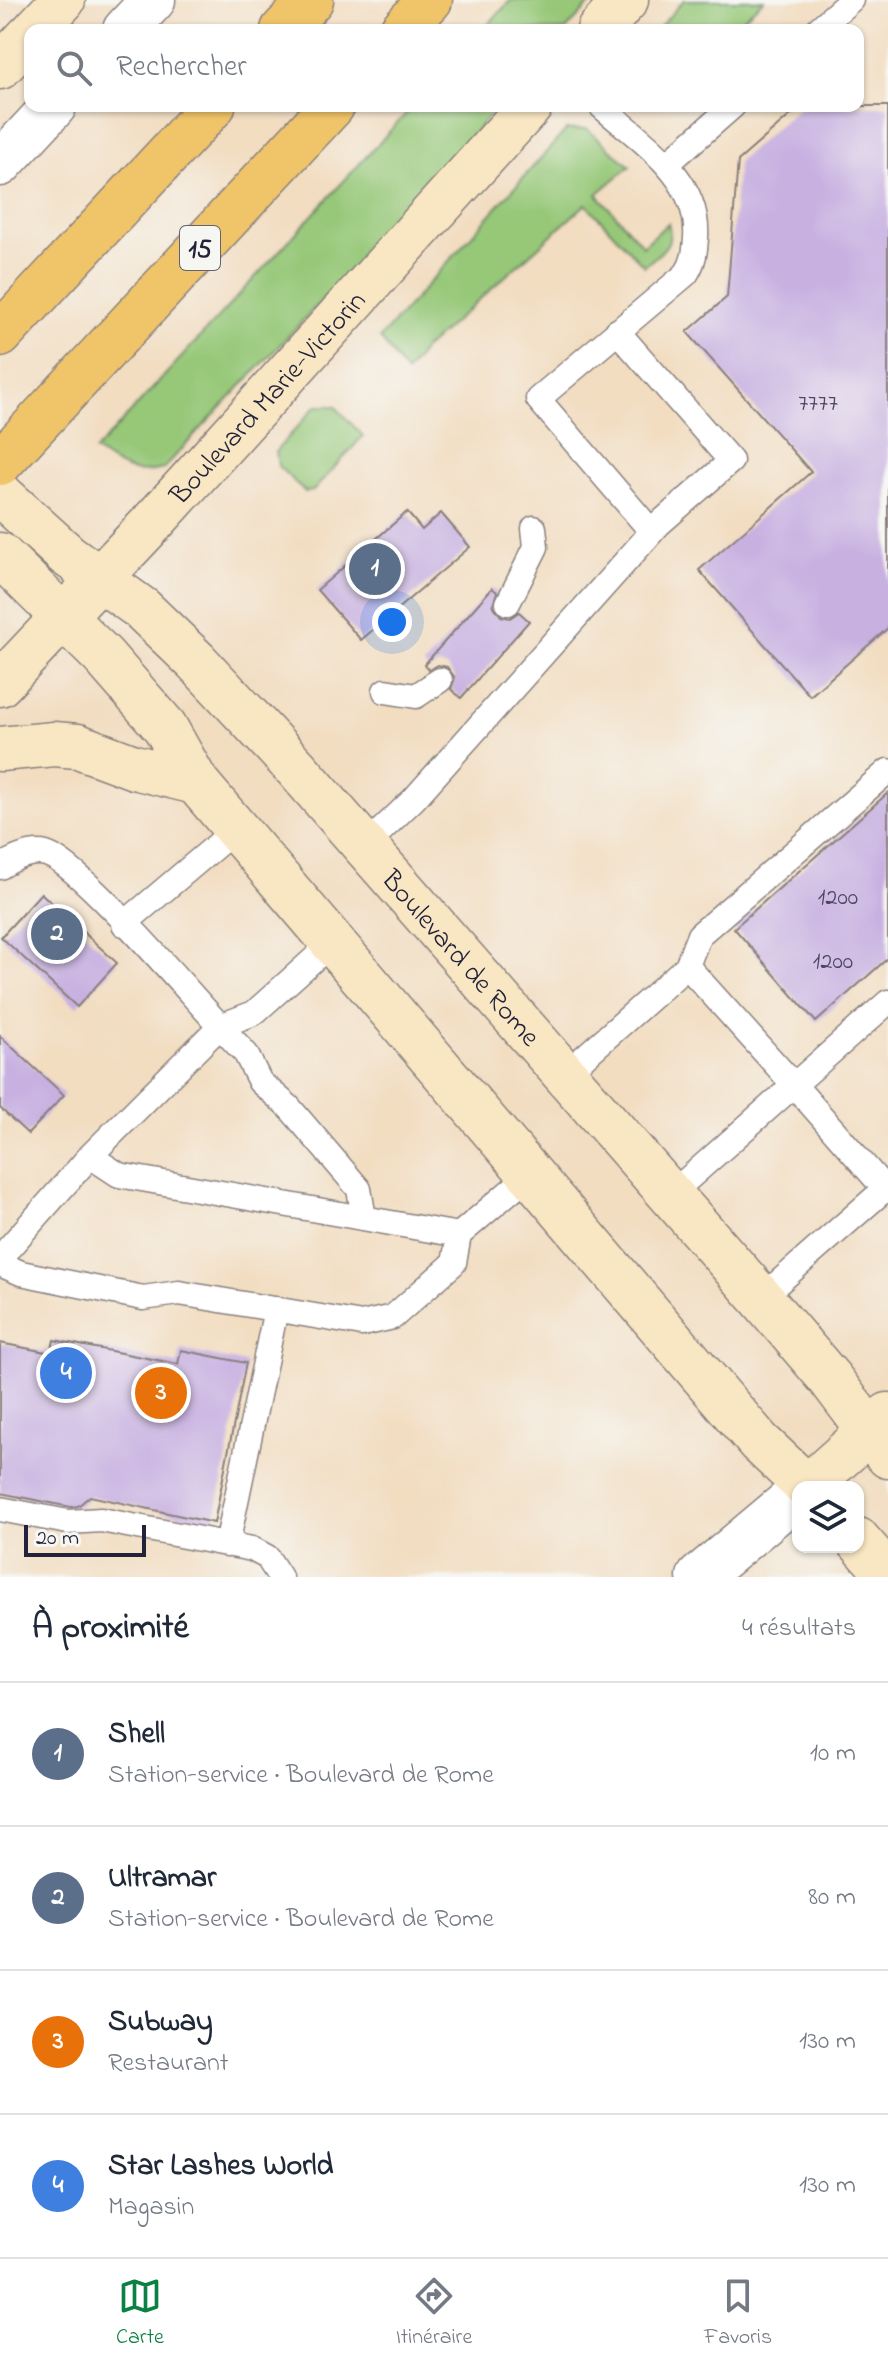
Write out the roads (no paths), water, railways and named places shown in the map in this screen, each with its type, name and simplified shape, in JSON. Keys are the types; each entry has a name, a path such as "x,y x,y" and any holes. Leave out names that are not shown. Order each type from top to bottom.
{"highway":[{"path":"289,24 311,0"},
{"path":"408,24 430,0"},
{"path":"0,335 207,112"},
{"name":"15","path":"0,463 326,112"}],"main road":[{"path":"41,24 63,0"},
{"path":"604,24 626,0"},
{"path":"0,67 24,41"},
{"name":"Boulevard Marie-Victorin","path":"0,684 525,112"},
{"name":"Boulevard de Rome","path":"0,494 67,555 101,576 142,609 196,661 365,846 882,1434"},
{"path":"0,555 64,616 165,727 196,782 759,1442 801,1481"},
{"path":"0,749 54,744 78,746 134,767 196,782"},
{"path":"815,1481 882,1434"},
{"path":"864,1547 888,1574"}],"street":[{"path":"131,24 153,0"},
{"path":"0,164 48,112"},
{"path":"699,1577 792,1499"}],"lane":[{"path":"824,24 851,0"},
{"path":"608,112 667,164 682,183 695,212 695,255 686,274 538,399 652,532"},
{"path":"667,164 726,112"},
{"path":"365,846 423,789 652,532 731,461 617,331"},
{"path":"508,603 536,547 534,528"},
{"path":"385,691 416,696 440,680"},
{"path":"564,1075 687,966 699,935 888,771"},
{"path":"124,924 236,829"},
{"path":"0,867 27,855 43,853 57,859 124,924 246,1054 260,1082 288,1106 359,1189 364,1218"},
{"path":"0,1258 90,1156 220,1026 254,1013 333,942"},
{"path":"687,966 887,1190 761,1298"},
{"path":"670,1195 888,1002"},
{"path":"90,1156 119,1175 459,1235"},
{"path":"0,1264 21,1273 143,1298 179,1293 362,1324 393,1317 454,1263 459,1235 530,1174"},
{"path":"227,1545 276,1309"},
{"path":"0,1509 68,1522 101,1520 252,1549 267,1557 280,1577"}],"place":[{"name":"Shell","path":"375,569"},
{"name":"Ultramar","path":"57,934"},
{"name":"Star Lashes World","path":"66,1373"},
{"name":"Subway","path":"161,1393"}]}
